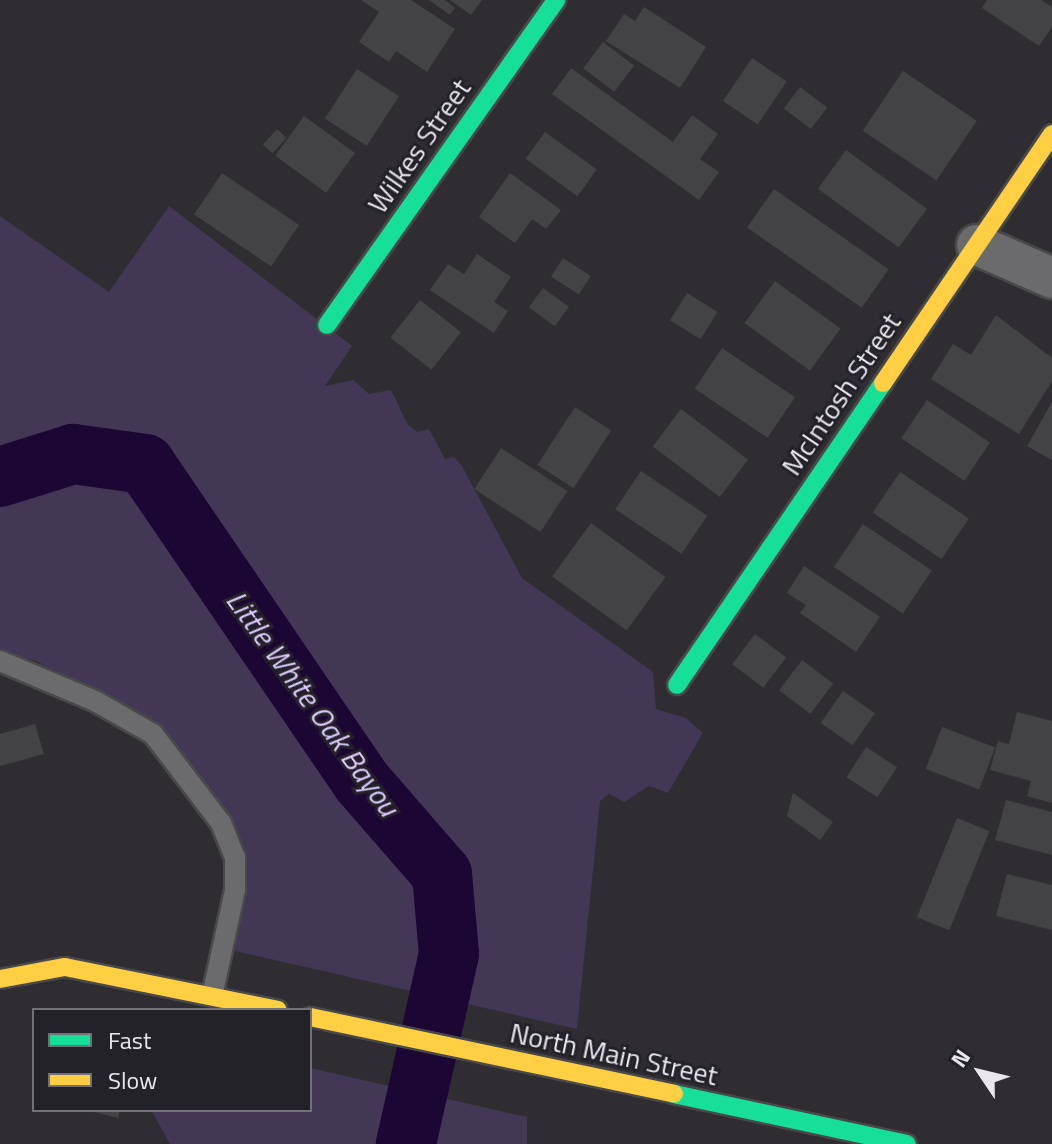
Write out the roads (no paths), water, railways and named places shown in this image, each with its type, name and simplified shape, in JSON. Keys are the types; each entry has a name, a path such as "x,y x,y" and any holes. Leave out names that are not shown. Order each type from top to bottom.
{"street":[{"name":"Wilkes Street","path":"327,325 556,0"},
{"name":"McIntosh Street","path":"677,685 1052,134"},
{"path":"977,245 1052,278"},
{"path":"0,979 65,967 269,1008"},
{"name":"North Main Street","path":"312,1017 907,1144"}],"lane":[{"path":"0,661 95,701 153,734 221,823 235,857 235,890 212,996"}],"waterway":[{"name":"Little White Oak Bayou","path":"0,477 73,454 145,464 362,782 442,874 449,954 406,1144"}]}
